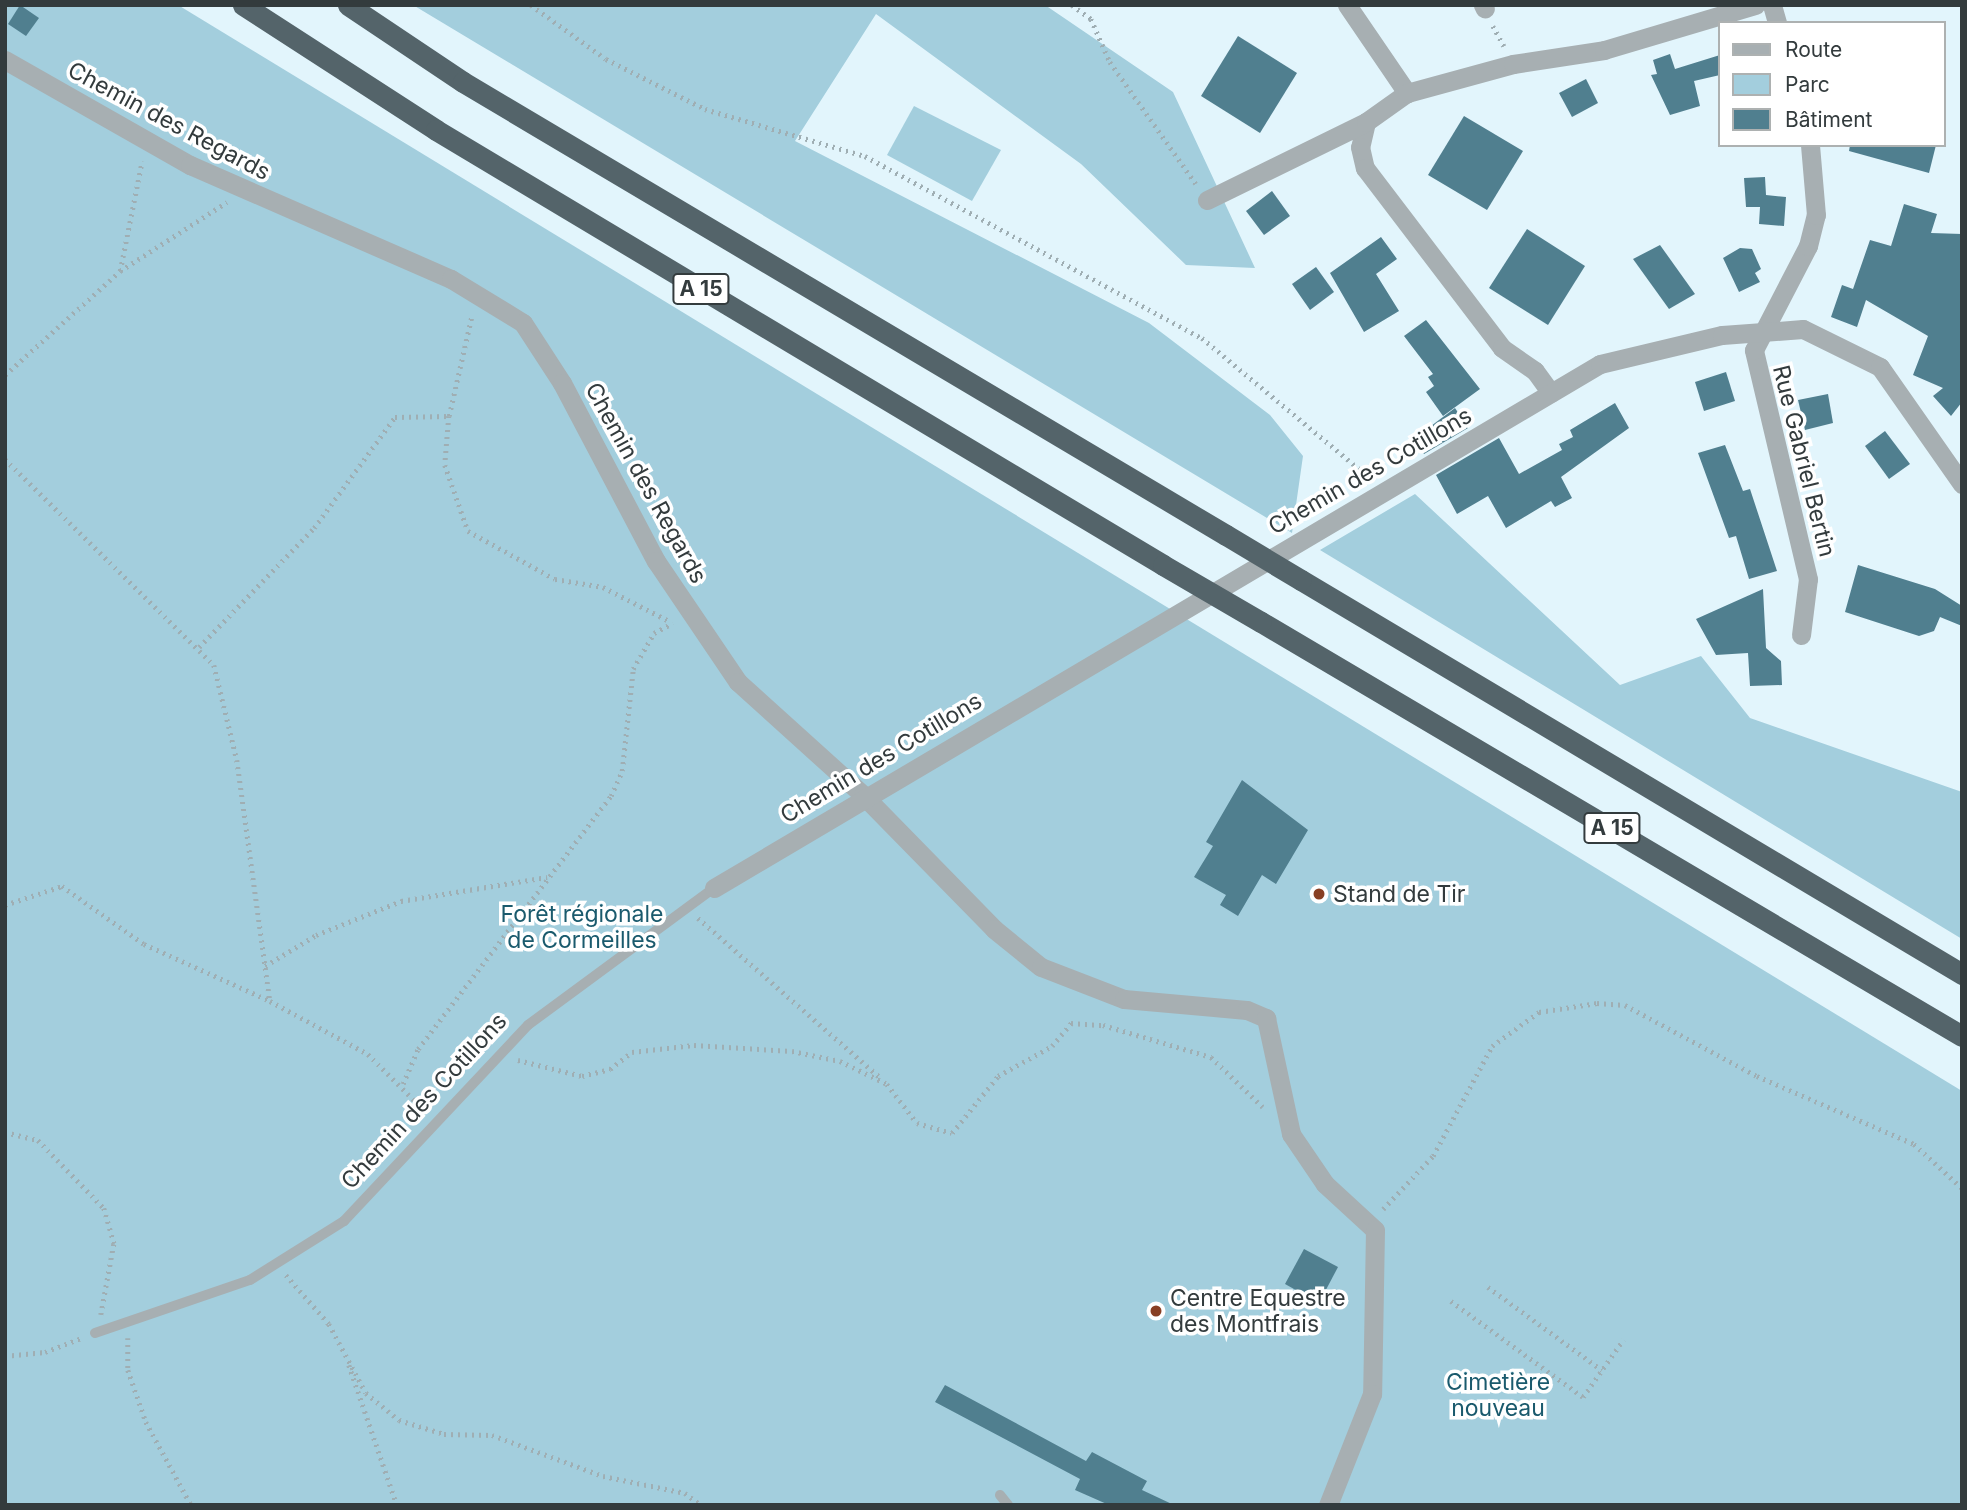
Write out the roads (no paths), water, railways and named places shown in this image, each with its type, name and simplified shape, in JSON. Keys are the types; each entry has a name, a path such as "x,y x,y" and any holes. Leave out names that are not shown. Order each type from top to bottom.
{"highway":[{"name":"A 15","path":"243,5 436,130 1163,565 1962,1035"},
{"name":"A 15","path":"348,5 463,82 1962,974"}],"street":[{"path":"1347,5 1407,93"},
{"path":"1207,200 1366,122 1407,93 1513,64 1604,50 1755,5"},
{"name":"Chemin des Regards","path":"5,60 246,192 480,297 523,323 562,383 656,561 738,682 863,796 994,929 1041,967 1124,999 1247,1010 1266,1018 1291,1134 1325,1184 1372,1225 1372,1394 1328,1505"},
{"path":"1366,122 1360,147 1365,168 1502,348 1535,371 1551,393"},
{"name":"Rue Gabriel Bertin","path":"1801,635 1808,579 1755,370 1754,350 1814,225 1810,147"},
{"name":"Chemin des Cotillons","path":"714,888 863,796 1600,364 1722,335 1802,329 1880,367 1962,484"}],"lane":[{"name":"Chemin des Cotillons","path":"99,1331 278,1266 344,1221 528,1025 714,888"},
{"path":"1000,1494 1008,1505"}],"place":[{"name":"Stand de Tir","path":"1319,894"},
{"name":"Centre Equestre des Montfrais","path":"1156,1311"}],"park label":[{"name":"Forêt régionale de Cormeilles","path":"582,927"},
{"name":"Cimetière nouveau","path":"1498,1395"}]}
